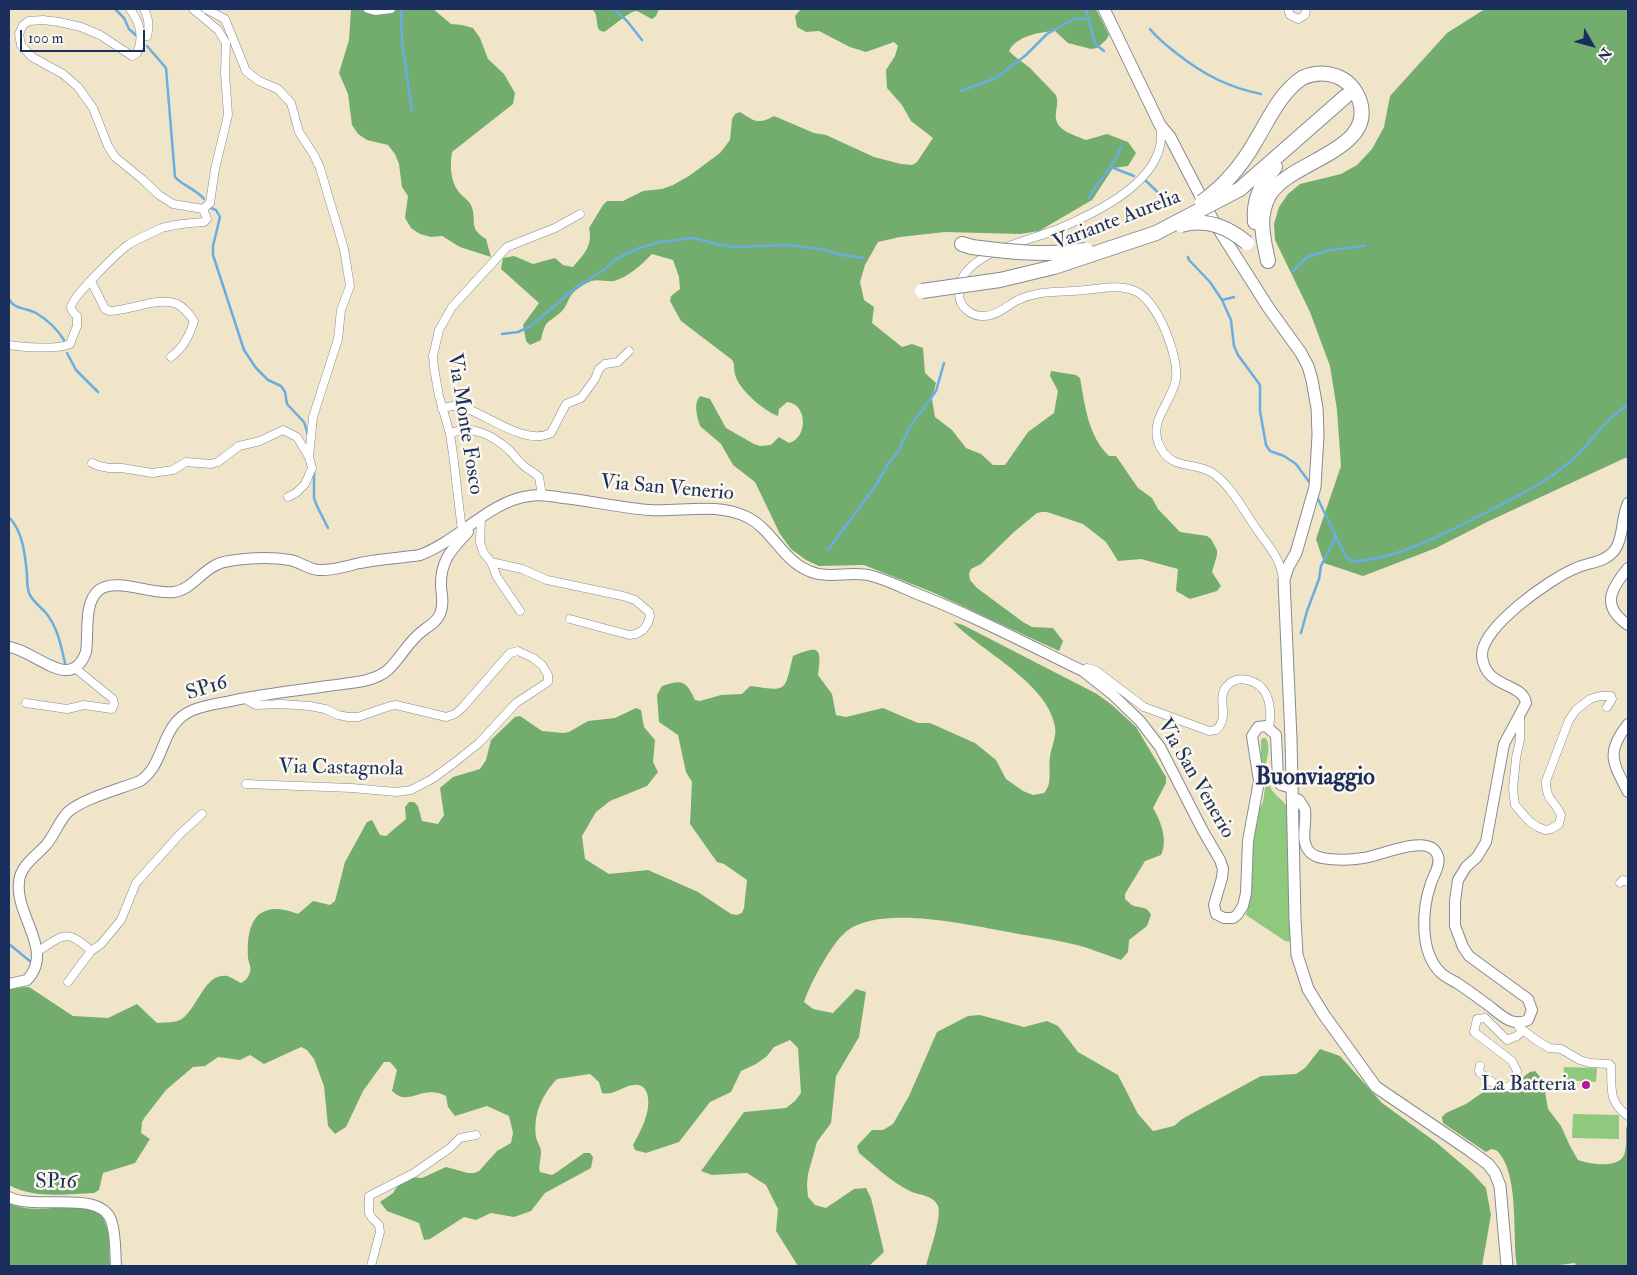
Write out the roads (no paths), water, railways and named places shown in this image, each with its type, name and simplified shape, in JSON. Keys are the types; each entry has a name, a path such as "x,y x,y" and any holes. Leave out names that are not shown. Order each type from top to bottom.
{"highway":[{"path":"1156,232 1202,203 1228,179 1254,144 1282,97 1292,86 1302,78 1315,74 1328,74 1346,81 1354,90 1360,101 1361,119 1357,131 1349,141 1286,178 1270,195 1264,208 1262,223 1268,260"},
{"name":"Variante Aurelia","path":"922,291 1000,280 1054,267 1156,232 1240,189 1346,96"},
{"path":"1268,260 1256,232 1254,214 1256,198 1263,181 1295,141"},
{"path":"1156,232 1188,223 1201,222 1224,227 1268,260"},
{"path":"967,246 1043,253 1077,251 1119,245"}],"main road":[{"path":"1104,9 1160,126 1170,137 1214,222 1268,306 1301,352 1308,366 1317,408 1318,435 1315,487 1296,553 1288,567 1284,580 1297,954 1308,989 1324,1015 1376,1087 1488,1164 1496,1173 1500,1186 1507,1266"}],"street":[{"path":"130,9 135,16 142,36 137,53 132,56 100,35 81,27 43,20 29,21 23,25 19,34 21,45 32,56 64,74 78,87 93,108 108,146 115,157 159,195 173,204 203,209"},
{"path":"142,36 147,36 149,28 144,9"},
{"path":"193,9 218,30 226,43 225,73 228,114 215,169 210,203 203,209"},
{"path":"206,9 225,19 246,71 259,81 278,89 291,103 299,132 320,168 344,249 350,286 341,310 338,339 313,417 309,457"},
{"path":"368,9 375,11 391,9"},
{"path":"1288,9 1290,16 1298,19 1305,14 1306,9"},
{"path":"1160,126 1160,147 1155,160 1143,176 1118,199 1058,229 1006,246 974,264 960,282 958,295 965,309 976,316 988,316 1018,300 1050,291 1115,287 1134,290 1147,299 1163,326 1176,370 1176,380 1171,395 1158,420 1158,442 1168,457 1184,466 1212,472 1225,484 1276,557 1284,580"},
{"path":"9,345 63,348 70,344 77,326 77,316 71,307 72,303 91,281 129,245 163,228 204,222 206,219 203,209"},
{"name":"Via Monte Fosco","path":"462,531 450,434 442,409 433,356 439,330 452,306 507,248 555,228 580,214"},
{"path":"91,281 105,309 110,311 167,302 176,303 187,312 194,321 191,330 185,343 171,357"},
{"path":"442,409 457,406 506,428 525,434 547,435 551,433 566,404 581,398 599,369 604,364 618,362 629,351"},
{"path":"450,434 458,430 467,429 479,432 500,444 539,477 542,495"},
{"path":"92,463 109,468 122,468 152,473 173,470 186,462 211,464 218,462 239,446 260,441 283,430 289,431 297,436 309,457 312,468 309,476 296,493 288,497"},
{"name":"Via San Venerio","path":"75,668 84,659 86,652 91,602 104,587 120,585 148,591 176,592 190,584 210,567 220,562 246,559 288,560 318,570 420,555 429,552 499,506 528,496 542,495 650,510 694,508 742,514 763,529 793,560 808,571 825,575 859,574 880,579 946,606 1083,671 1112,694 1140,721 1160,747 1220,860 1223,869 1222,878 1214,905 1216,914 1224,918 1233,918 1243,906 1246,893 1248,841 1259,781 1252,736 1258,727 1270,728"},
{"path":"1514,1022 1523,1022 1529,1018 1532,1010 1530,1002 1522,993 1469,956 1455,926 1455,902 1458,880 1477,857 1486,842 1504,744 1526,703 1524,697 1519,692 1490,676 1484,668 1482,652 1486,640 1529,596 1574,568 1606,558 1612,553 1618,545 1628,503"},
{"path":"481,518 480,542 483,552 520,611"},
{"name":"SP16","path":"37,952 23,912 18,882 23,869 50,840 65,815 81,804 146,777 159,756 171,727 184,715 206,706 243,698 380,676 388,670 415,638 436,622 443,603 441,575 443,565 454,547 481,518"},
{"path":"491,562 522,569 547,580 635,600 649,612 650,616 643,630 629,635 570,619"},
{"path":"1628,568 1614,588 1611,603 1616,616 1628,625"},
{"path":"9,648 17,648 59,669 66,671 75,668 113,699 114,704 112,709 90,705 67,709 26,703"},
{"name":"Via Castagnola","path":"243,698 256,705 310,706 348,717 358,717 396,705 446,717 456,714 510,653 518,651 533,658 542,665 549,678 542,688 516,703 479,743 432,779 411,790 389,791 246,784"},
{"path":"1083,671 1087,668 1095,670 1144,707 1209,731 1216,730 1222,722 1223,691 1231,682 1239,679 1249,680 1264,691 1271,719 1270,728 1276,735 1278,779 1281,785 1299,800 1304,809 1306,845 1309,852 1316,857 1341,860 1363,858 1419,844 1435,850 1439,862 1429,889 1424,922 1431,958 1435,966 1443,975 1473,994 1503,1017 1514,1022 1522,1030 1549,1048 1562,1049 1580,1060 1590,1063 1609,1064 1611,1066 1614,1101 1616,1106 1628,1116"},
{"path":"1520,717 1520,740 1513,789 1515,805 1530,822 1545,830 1559,824 1561,815 1550,800 1546,790 1546,781 1569,720 1576,710 1590,699 1600,696 1611,696 1611,703 1607,707"},
{"path":"1628,724 1617,743 1613,758 1614,764 1628,792"},
{"path":"68,982 91,951 101,944 121,920 136,883 180,834 202,814"},
{"path":"9,984 23,982 31,975 36,967 37,952 59,937 68,936 76,938 91,951"},
{"path":"1480,1066 1480,1073 1500,1088 1516,1082 1517,1071 1512,1061 1474,1032 1477,1019 1485,1018 1507,1040 1517,1036 1522,1030"},
{"path":"371,1266 380,1232 379,1225 369,1213 369,1196 414,1173 439,1156 460,1138 476,1136"},
{"name":"SP16","path":"9,1197 15,1200 31,1202 85,1202 100,1208 111,1220 115,1240 116,1266"}],"waterway":[{"path":"115,9 124,18 129,29 139,38"},
{"path":"401,9 402,42 412,111"},
{"path":"614,9 627,21 642,40"},
{"path":"1086,9 1095,44 1104,51"},
{"path":"961,91 996,78 1026,55 1047,34 1074,19 1089,19"},
{"path":"1150,29 1176,53 1206,73 1237,88 1261,94"},
{"path":"147,46 166,68 175,177 204,199"},
{"path":"1089,198 1114,161 1121,147"},
{"path":"1111,167 1134,176"},
{"path":"1144,179 1168,202"},
{"path":"211,208 216,210 220,217 213,246 213,255 244,350 256,368 268,380 281,386 285,392 287,404 304,422 308,435"},
{"path":"502,334 518,332 531,326 575,288 602,271 616,259 639,248 661,242 694,238 735,247 788,245 820,249 863,258"},
{"path":"1293,271 1307,257 1329,250 1365,246"},
{"path":"1188,257 1210,282 1222,300 1231,320 1234,346 1238,355 1260,385 1260,411 1266,445 1270,451 1284,456 1296,464 1310,483"},
{"path":"1222,300 1234,297"},
{"path":"9,299 14,305 36,313 55,328 64,340"},
{"path":"67,353 76,370 98,392"},
{"path":"828,550 876,485 890,461 898,452 909,428 936,391 944,363"},
{"path":"1317,497 1345,555 1352,561 1387,556 1441,535 1539,484 1571,460 1608,421 1628,404"},
{"path":"314,471 314,498 328,528"},
{"path":"9,517 20,536 30,596 46,613 53,625 65,663"},
{"path":"1301,633 1319,579 1321,566 1336,536"},
{"path":"9,944 31,962"}],"place":[{"name":"La Batteria","path":"1586,1085"}],"district":[{"name":"Buonviaggio","path":"1315,779"}]}
